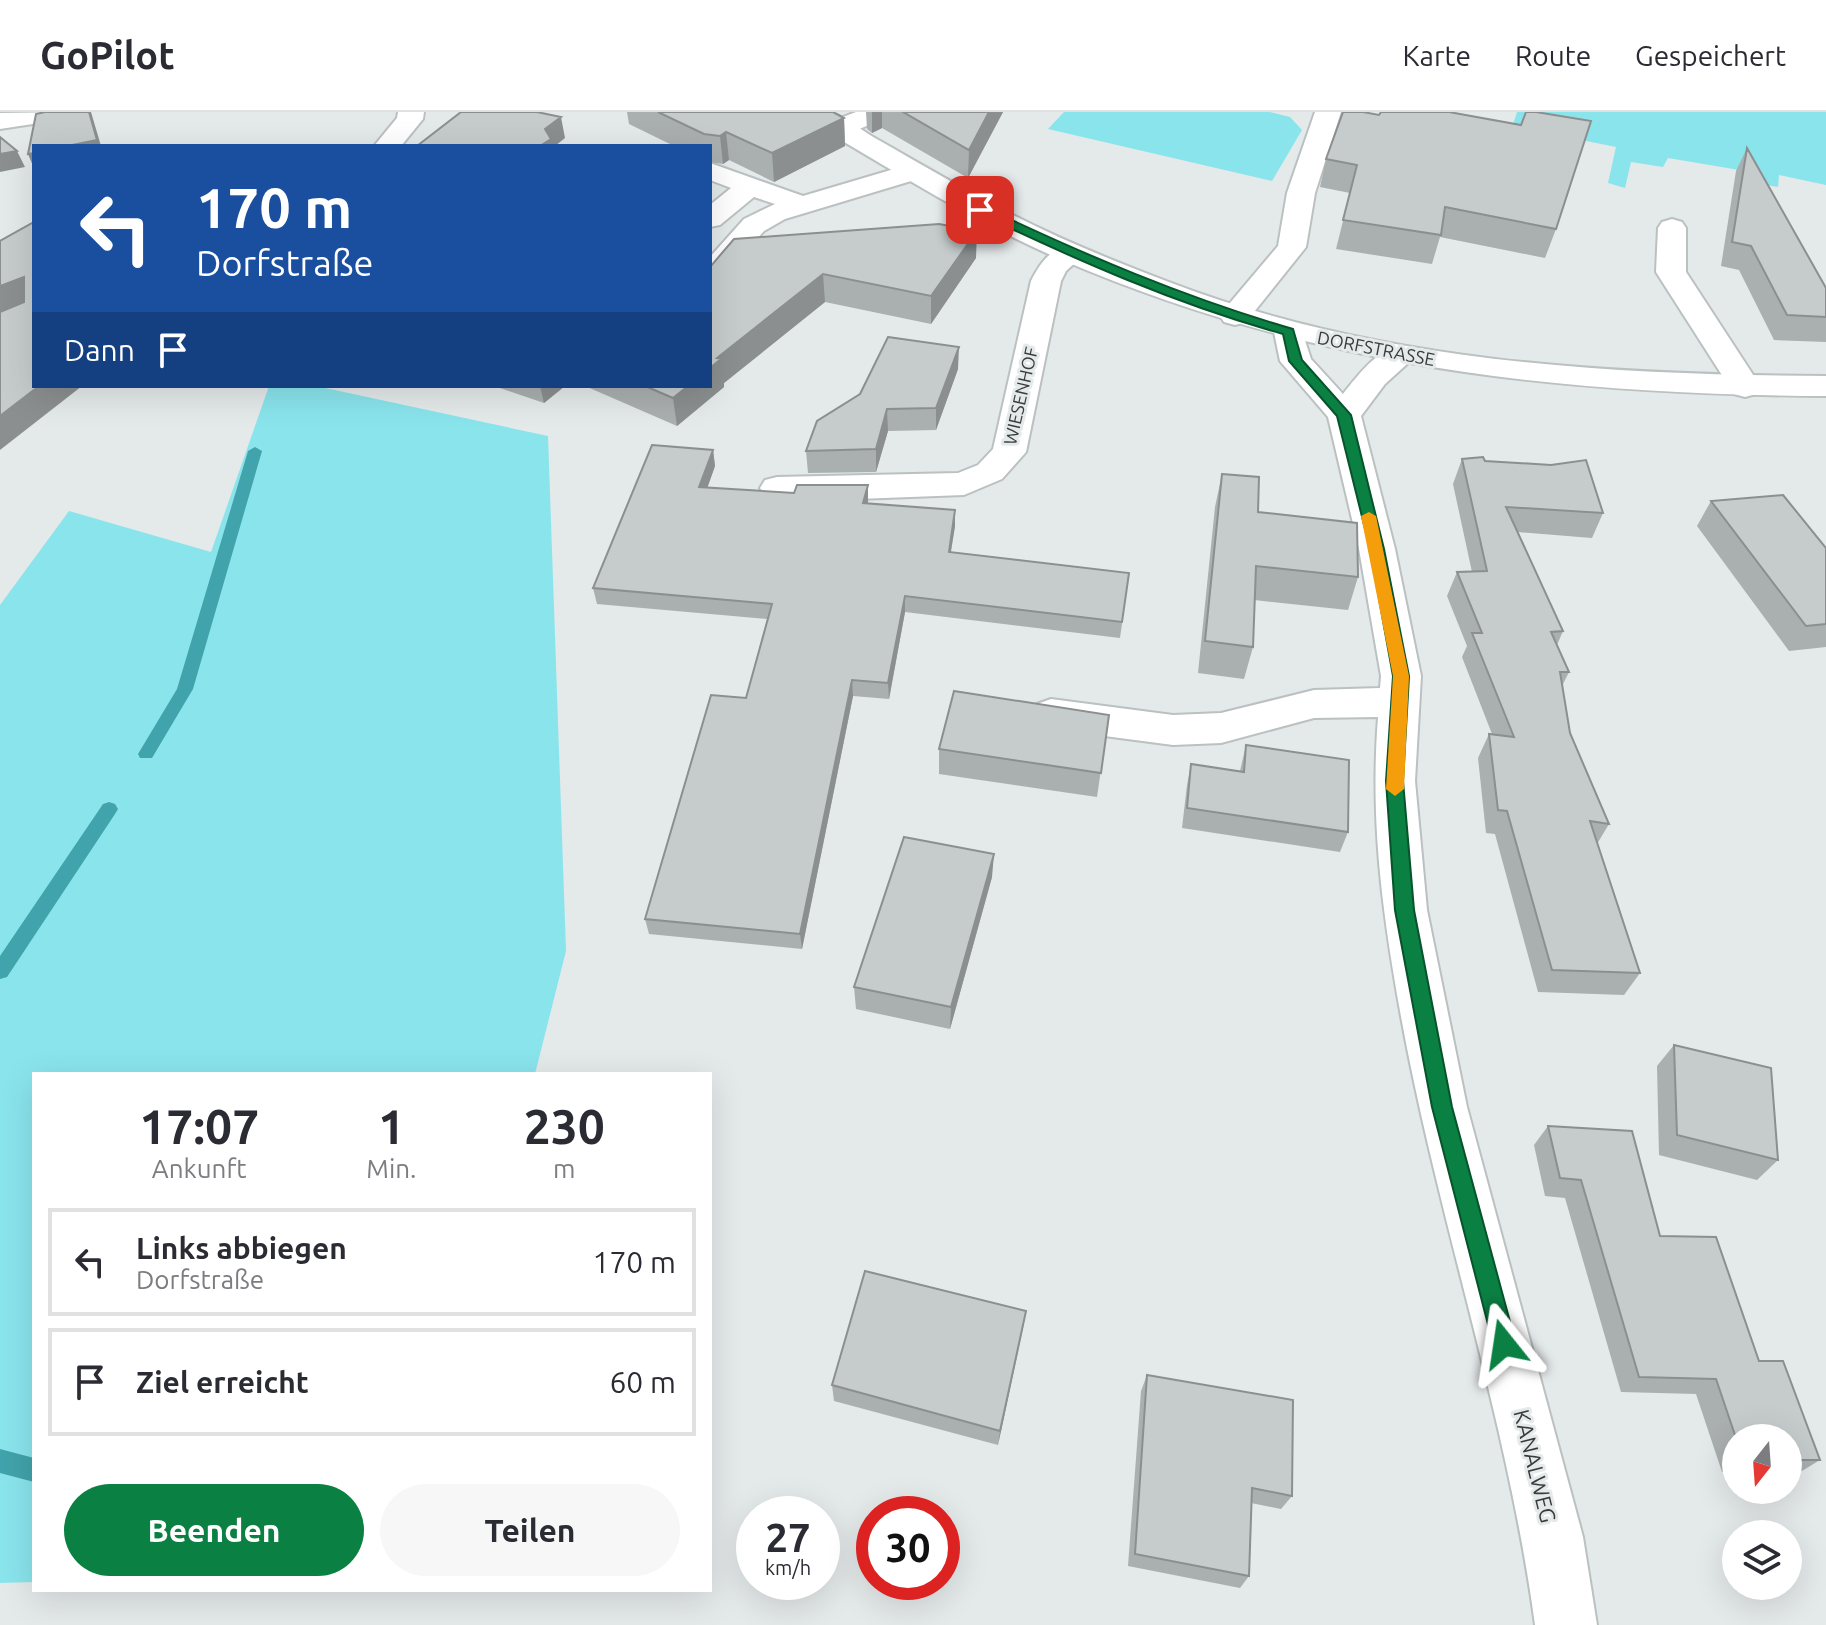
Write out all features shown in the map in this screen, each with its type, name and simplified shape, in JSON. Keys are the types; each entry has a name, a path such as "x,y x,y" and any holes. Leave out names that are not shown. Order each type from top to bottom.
{"street":[{"path":"0,121 59,112"},
{"path":"389,144 410,119 411,112"},
{"name":"DORFSTRASSE","path":"810,112 980,210 1071,253 1235,316 1289,332 1401,355 1529,373 1745,387 1826,386"},
{"path":"839,128 878,112"},
{"path":"1235,316 1292,247 1301,193 1328,112"},
{"path":"712,172 803,205"},
{"path":"715,263 754,225 775,213 911,172"},
{"path":"712,217 750,186"},
{"path":"1672,228 1671,272 1745,387"},
{"name":"WIESENHOF","path":"777,488 964,484 990,472 1009,452 1046,281 1053,266 1071,253"},
{"name":"KANALWEG","path":"1289,332 1296,361 1344,415 1385,591 1401,676 1394,781 1404,910 1442,1107 1553,1537 1566,1625"},
{"path":"1344,415 1374,377 1401,355"},
{"path":"1051,714 1173,730 1221,728 1314,704 1399,702"}],"shaded area":[{"path":"1064,112 1270,112 1290,117 1302,130 1272,181 1048,129"},
{"path":"1517,112 1826,112 1826,185 1779,175 1778,187 1744,181 1745,171 1668,158 1663,167 1631,162 1625,188 1608,183 1616,147 1556,135 1509,137"},
{"path":"268,388 325,388 548,436 566,951 536,1072 32,1072 32,1582 0,1583 0,605 69,511 211,552"}],"building":[{"path":"89,112 97,140 77,144 32,144 32,153 28,154 36,114"},
{"path":"461,112 537,112 561,117 545,129 551,139 543,144 420,144"},
{"path":"658,112 833,112 844,118 772,153 726,132 720,136 704,134"},
{"path":"903,112 989,112 969,150"},
{"path":"1343,112 1379,115 1381,112 1449,112 1521,125 1526,112 1536,112 1591,121 1556,229 1445,207 1441,235 1343,220 1357,165 1326,159"},
{"path":"0,137 17,151 0,154"},
{"path":"1747,148 1826,288 1826,317 1787,315 1751,246 1732,242"},
{"path":"32,223 32,388 36,388 0,416 0,312 24,302 24,277 0,286 0,241"},
{"path":"939,224 977,231 931,296 823,274 717,358 721,359 712,366 712,265 734,239"},
{"path":"888,337 959,347 936,408 887,409 876,449 806,451 817,421 860,394"},
{"path":"650,388 686,388 673,398"},
{"path":"652,445 713,450 699,487 794,493 797,485 868,485 863,503 955,510 949,552 1129,573 1122,622 905,596 888,683 852,680 800,934 645,919 711,695 746,698 772,604 593,588"},
{"path":"1483,457 1485,461 1551,465 1586,460 1603,513 1506,507 1563,631 1551,632 1569,672 1560,672 1570,733 1609,824 1590,821 1640,973 1552,970 1507,811 1498,810 1489,734 1514,737 1472,633 1482,633 1457,572 1487,571 1462,459"},
{"path":"1222,474 1259,477 1258,512 1357,523 1358,577 1256,566 1253,647 1205,641"},
{"path":"1783,495 1826,548 1826,624 1806,626 1711,501"},
{"path":"954,691 1109,715 1101,773 939,749"},
{"path":"1246,745 1349,760 1348,832 1187,808 1191,764 1244,772"},
{"path":"904,837 994,854 951,1007 854,987"},
{"path":"1674,1045 1771,1068 1778,1160 1677,1135"},
{"path":"1548,1126 1632,1131 1660,1236 1716,1237 1759,1361 1783,1361 1820,1460 1802,1460 1802,1424 1731,1424 1716,1379 1639,1377 1581,1180 1560,1178"},
{"path":"865,1271 1026,1311 1000,1431 832,1385"},
{"path":"1147,1375 1293,1400 1292,1496 1252,1488 1249,1576 1135,1554"}],"waterway":[{"path":"146,754 185,689 255,451"},
{"path":"0,971 109,809"},
{"path":"0,1461 32,1469"}],"slow traffic":[{"path":"1369,516 1401,676 1395,789"}],"route":[{"path":"980,210 1151,286 1289,332 1296,361 1344,415 1377,549 1401,676 1394,781 1404,910 1442,1107 1504,1344"}]}
